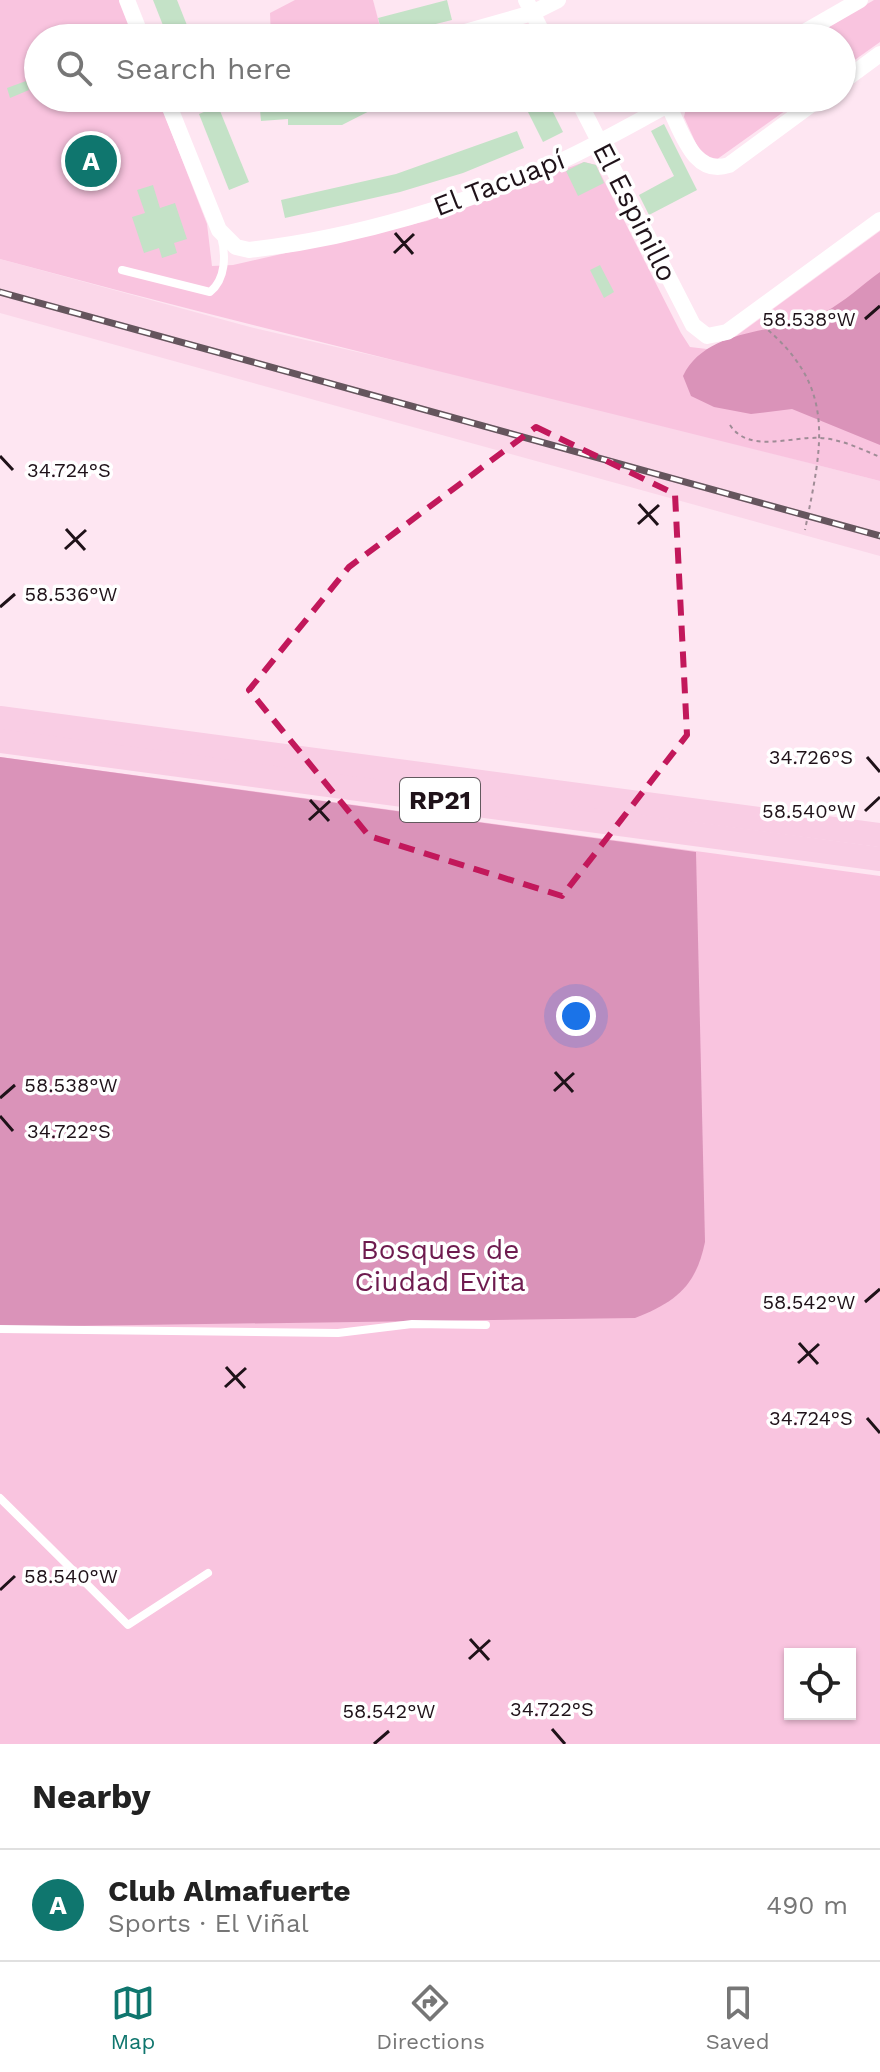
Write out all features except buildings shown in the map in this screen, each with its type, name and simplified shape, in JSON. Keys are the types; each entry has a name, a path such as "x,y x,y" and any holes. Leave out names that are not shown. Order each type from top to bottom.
{"main road":[{"name":"RP21","path":"0,718 880,835"},
{"name":"RP21","path":"0,741 880,859"}],"street":[{"path":"127,0 136,24"},
{"path":"482,24 558,0"},
{"path":"818,24 860,0"},
{"path":"856,72 880,54"},
{"path":"172,112 219,230"},
{"name":"El Espinillo","path":"584,112 693,325 707,336 727,332 880,220"},
{"name":"El Tacuapí","path":"219,230 236,247 249,250 347,232 490,191 655,112"},
{"path":"678,112 699,162 707,169 729,165 801,112"}],"lane":[{"path":"122,270 210,292 217,287 223,265 224,250 219,230"},
{"path":"0,1329 338,1333 412,1324 486,1325"},
{"path":"0,1498 128,1625 208,1573"}],"path":[{"path":"757,321 789,348 808,374 816,398 819,437 817,470 805,530"},
{"path":"730,425 736,435 750,439 785,442 819,437 851,444 880,457"}],"highlighted area":[{"path":"536,427 675,494 687,735 562,896 369,836 249,690 349,567"}],"shaded area":[{"path":"0,259 250,327 548,396 880,481 880,556 0,313"}],"green space":[{"path":"0,0 119,0 128,24 24,24 24,112 163,112 207,224 212,266 233,265 427,221 584,162 596,165 690,347 707,349 732,339 880,231 880,481 219,316 0,259"},
{"path":"295,0 373,0 379,24 270,24 270,13"},
{"path":"874,0 880,0 880,42 856,59 856,24 834,24"},
{"path":"685,112 783,112 716,160 703,159 684,117"},
{"path":"880,272 880,445 792,409 751,414 714,407 691,396 683,376 694,360 710,348 727,339 788,325 825,312"},
{"name":"Bosques de Ciudad Evita","path":"0,757 880,876 880,1744 0,1744"},
{"path":"0,757 696,852 705,1242 690,1281 673,1299 635,1318 0,1327"}],"railway":[{"path":"0,292 880,536"}],"place":[{"name":"Club Almafuerte","path":"91,161"}]}
